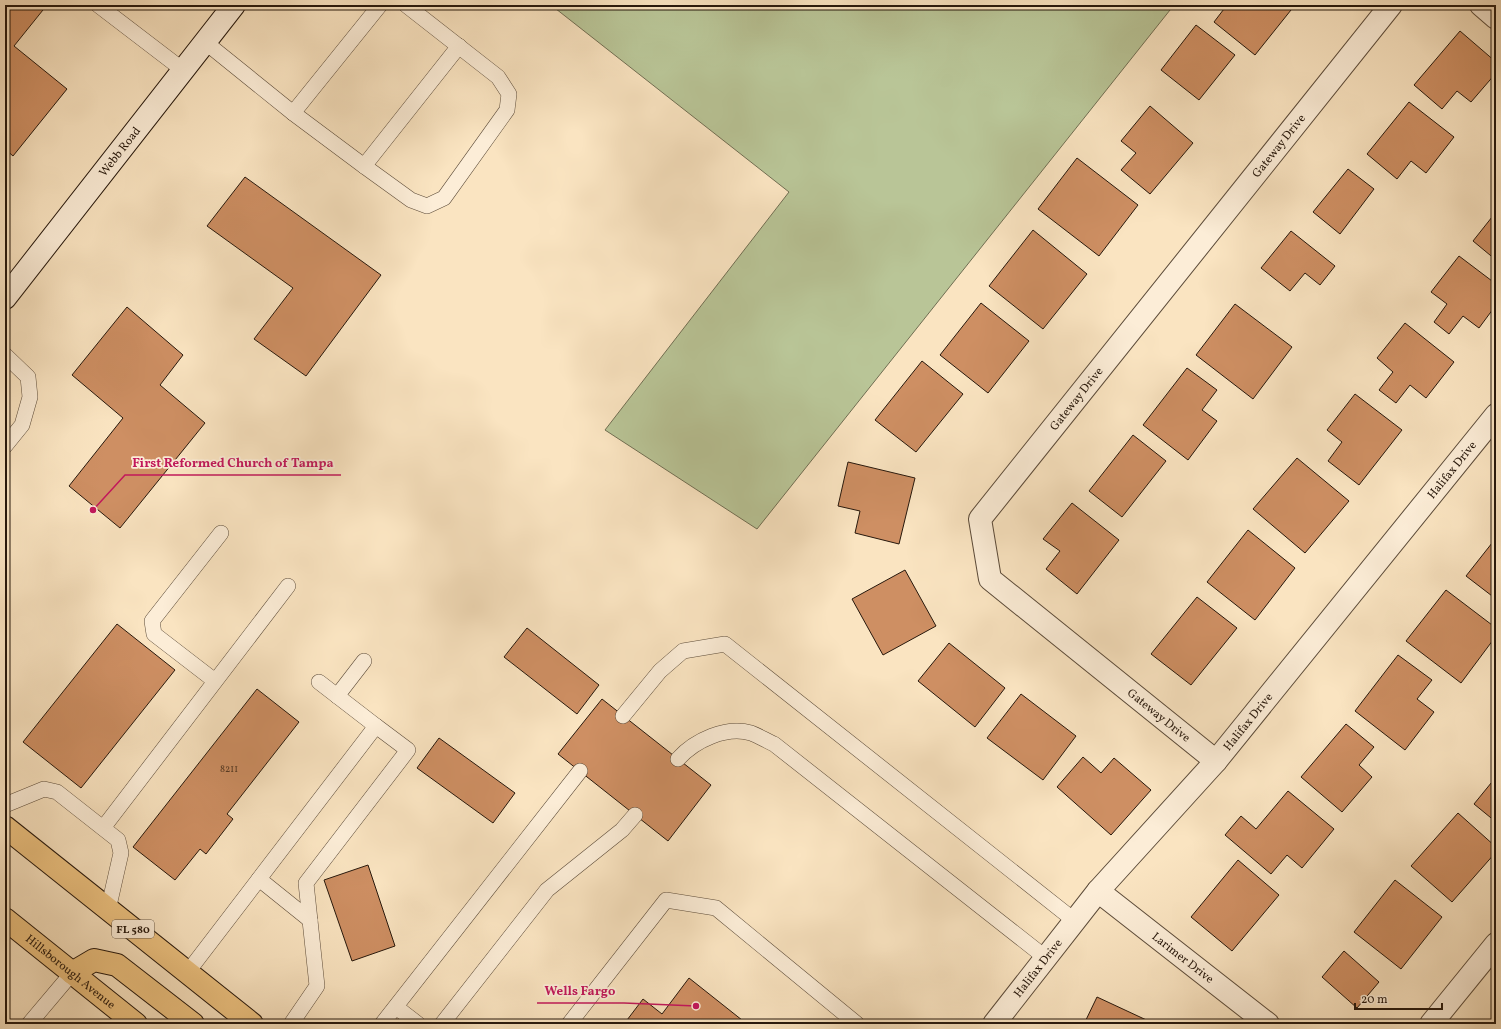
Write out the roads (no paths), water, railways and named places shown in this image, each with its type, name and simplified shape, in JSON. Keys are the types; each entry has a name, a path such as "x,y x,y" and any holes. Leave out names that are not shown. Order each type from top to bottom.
{"main road":[{"name":"FL 580","path":"5,827 252,1024"},
{"name":"Hillsborough Avenue","path":"5,919 136,1024"},
{"path":"72,972 94,960 116,965 193,1024"}],"street":[{"name":"Webb Road","path":"5,298 234,5"},
{"name":"Gateway Drive","path":"1216,761 990,579 980,519 1391,5"},
{"path":"1481,5 1496,18"},
{"name":"Halifax Drive","path":"994,1024 1098,891 1216,761 1496,415"},
{"name":"Larimer Drive","path":"1098,891 1268,1024"},
{"path":"1431,1024 1496,944"}],"lane":[{"path":"98,5 183,70"},
{"path":"293,113 380,5"},
{"path":"205,42 293,113 364,166 411,200 427,206 444,198 507,110 509,94 498,77 406,5"},
{"path":"364,166 459,46"},
{"path":"5,355 28,377 30,397 22,425 5,446"},
{"path":"215,681 154,634 152,621 221,533"},
{"path":"103,828 288,586"},
{"path":"623,716 660,671 683,650 725,644 1075,921"},
{"path":"336,696 364,661"},
{"path":"291,1024 317,986 306,883 408,750 319,682"},
{"path":"187,972 376,726"},
{"path":"678,759 686,751 705,740 732,731 752,734 774,744 1046,958"},
{"path":"382,1024 580,771"},
{"path":"5,805 44,788 57,792 118,840 121,853 108,910"},
{"path":"442,1024 547,890 622,830 635,815"},
{"path":"259,879 310,920"},
{"path":"569,1024 666,900 716,908 857,1024"},
{"path":"29,1024 72,972"},
{"path":"396,1007 418,1024"}],"place":[{"name":"First Reformed Church of Tampa","path":"93,510"},
{"name":"Wells Fargo","path":"696,1006"}]}
